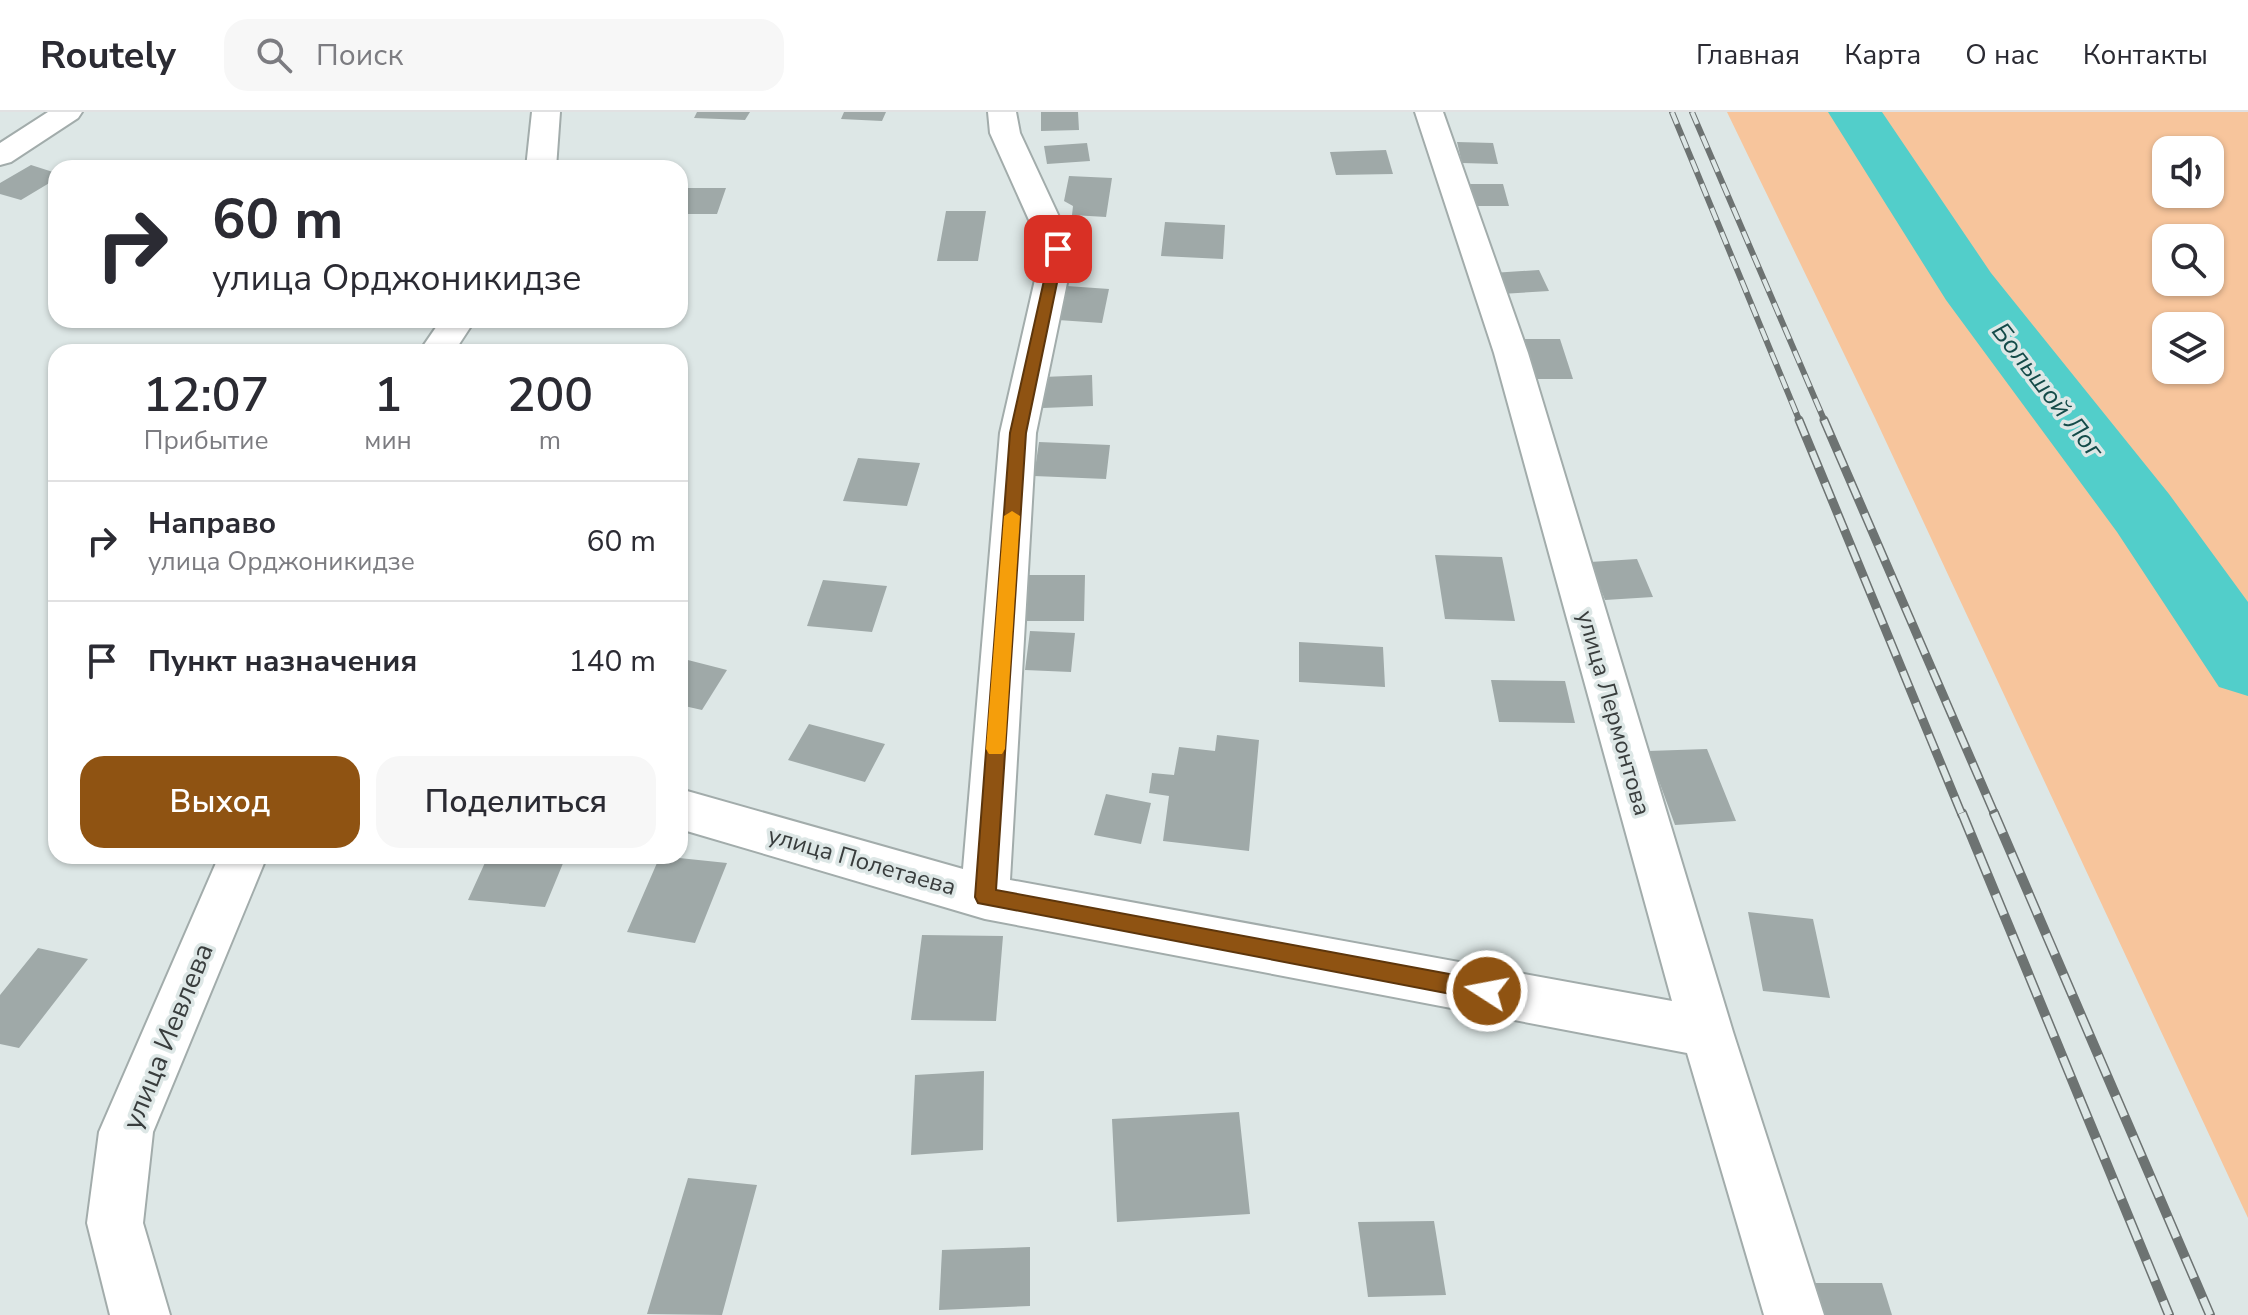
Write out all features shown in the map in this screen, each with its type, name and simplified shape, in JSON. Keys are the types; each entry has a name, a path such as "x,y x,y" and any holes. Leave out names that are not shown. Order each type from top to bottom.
{"street":[{"path":"0,156 68,112"},
{"path":"542,160 546,112"},
{"path":"985,897 1018,433 1058,249 1005,133 1002,112"},
{"name":"улица Лермонтова","path":"1429,112 1511,353 1707,1032 1794,1315"},
{"name":"улица Полетаева","path":"688,811 985,897 1707,1032"},
{"name":"улица Иевлева","path":"140,1315 115,1223 126,1132 240,864"}],"shaded area":[{"path":"1727,112 2248,112 2248,1218 1875,418"}],"building":[{"path":"697,112 750,112 745,120 694,118"},
{"path":"844,112 886,112 882,121 841,119"},
{"path":"1041,112 1078,112 1079,130 1041,131"},
{"path":"1457,142 1493,143 1498,164 1462,163"},
{"path":"1087,143 1090,161 1047,164 1044,146"},
{"path":"1386,150 1393,174 1336,175 1330,152"},
{"path":"31,165 48,170 48,184 21,200 0,194 0,183"},
{"path":"1069,176 1112,178 1106,217 1072,215 1073,206 1064,201"},
{"path":"1470,184 1503,184 1509,206 1475,206"},
{"path":"688,188 726,188 717,214 688,214"},
{"path":"946,211 986,211 978,261 937,261"},
{"path":"1165,222 1225,225 1223,259 1161,256"},
{"path":"1539,270 1549,291 1501,294 1492,273"},
{"path":"1067,286 1109,289 1102,323 1058,320"},
{"path":"1517,339 1560,339 1573,379 1530,379"},
{"path":"1092,375 1093,406 1043,408 1043,377"},
{"path":"1039,442 1110,445 1106,479 1034,476"},
{"path":"858,458 920,463 907,506 843,501"},
{"path":"1435,555 1502,557 1515,621 1445,619"},
{"path":"1637,559 1653,597 1605,600 1590,562"},
{"path":"1026,575 1085,575 1084,621 1024,621"},
{"path":"823,580 887,586 872,632 807,626"},
{"path":"1030,631 1075,633 1071,672 1025,670"},
{"path":"1299,642 1383,647 1385,687 1299,682"},
{"path":"688,660 727,670 702,710 688,707"},
{"path":"1491,680 1565,681 1575,723 1499,722"},
{"path":"809,724 885,744 865,782 788,760"},
{"path":"1217,735 1259,740 1249,851 1163,841 1169,796 1149,793 1152,773 1174,775 1179,747 1215,751"},
{"path":"1707,749 1736,821 1675,825 1648,751"},
{"path":"1106,794 1151,803 1141,844 1094,835"},
{"path":"688,859 727,863 695,943 627,932 657,864 688,864"},
{"path":"484,864 563,864 545,907 468,900"},
{"path":"1748,912 1813,919 1830,998 1763,991"},
{"path":"922,935 1003,936 996,1021 911,1020"},
{"path":"38,948 88,959 19,1048 0,1044 0,995"},
{"path":"984,1071 983,1150 911,1155 915,1075"},
{"path":"1239,1112 1250,1214 1117,1222 1112,1119"},
{"path":"688,1178 757,1185 722,1315 647,1314"},
{"path":"1434,1221 1446,1295 1368,1297 1358,1222"},
{"path":"1030,1247 1030,1306 939,1310 942,1250"},
{"path":"1815,1283 1882,1283 1892,1315 1824,1315"}],"waterway":[{"name":"Большой Лог","path":"1855,112 1968,286 2143,513 2248,664"}],"railway":[{"path":"1672,112 1800,422"},
{"path":"1692,112 1825,422"},
{"path":"1799,420 1962,815"},
{"path":"1824,420 1995,815"},
{"path":"1962,813 2169,1315"},
{"path":"1994,813 2210,1315"}],"slow traffic":[{"path":"996,749 1012,516"}],"route":[{"path":"1058,249 1018,433 985,897 1487,991"}]}
